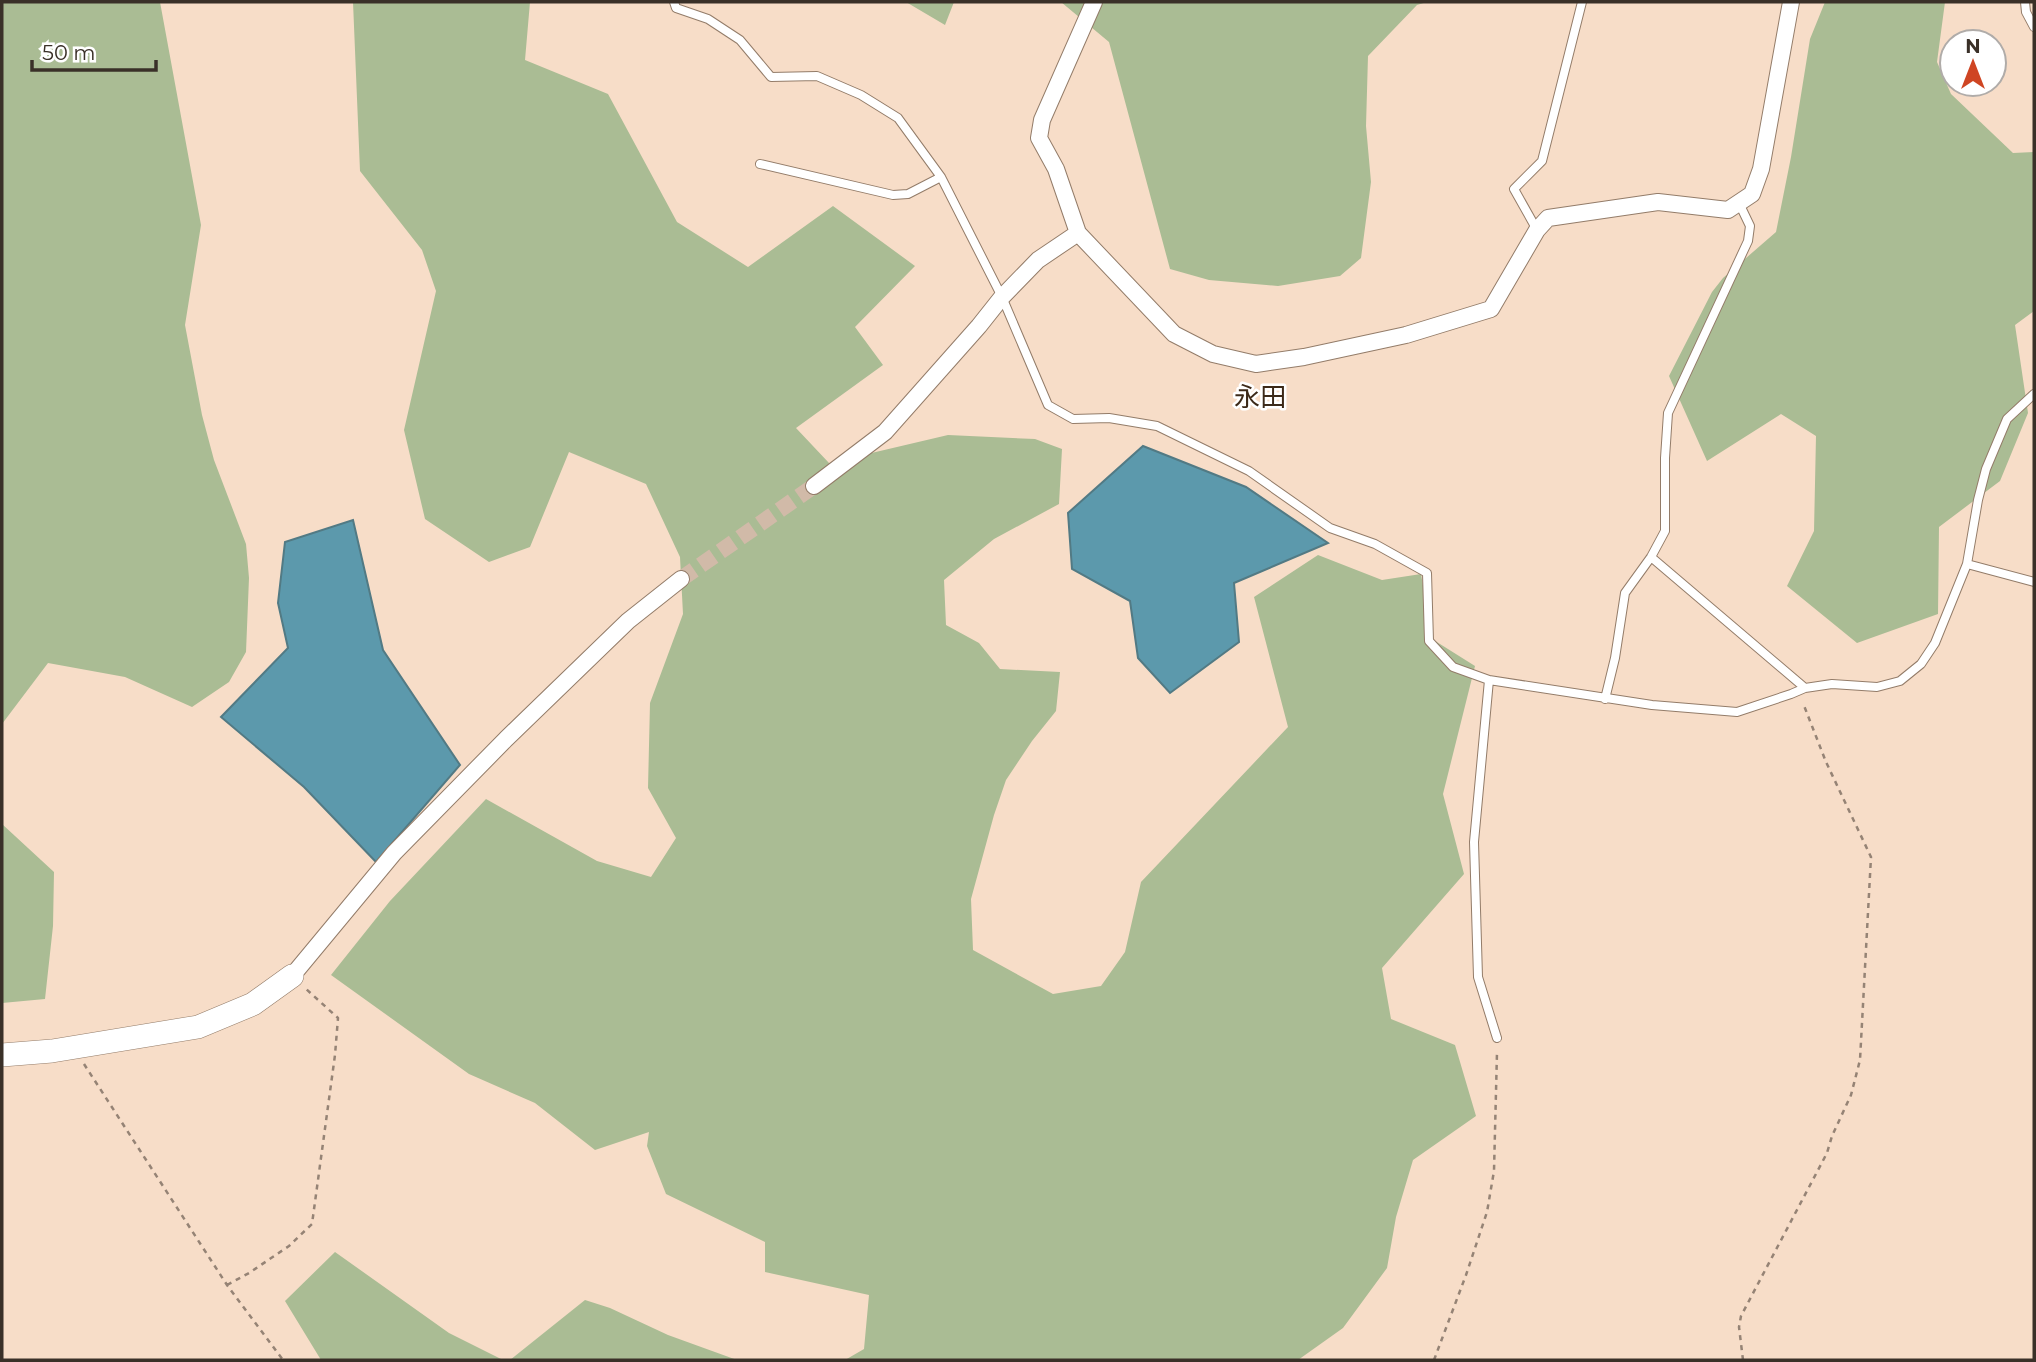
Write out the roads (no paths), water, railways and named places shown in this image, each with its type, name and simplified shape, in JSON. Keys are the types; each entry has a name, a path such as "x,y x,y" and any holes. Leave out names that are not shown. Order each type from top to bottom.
{"street":[{"path":"1094,2 1042,120 1039,138 1056,169 1078,233 1174,334 1213,354 1256,364 1304,357 1406,335 1491,309 1537,230 1548,218 1658,202 1728,210 1739,203 1752,194 1762,169 1791,2"},
{"path":"814,486 885,432 1002,297 1038,260 1078,233"},
{"path":"2,1055 73,1048 198,1027 253,1004 292,976 394,853 506,739 628,621 681,579"}],"lane":[{"path":"674,2 676,8 708,19 740,40 771,77 817,76 861,95 898,118 941,177 1002,297 1048,405 1073,419 1109,418 1157,426 1250,471 1330,528 1375,544 1427,573 1430,641 1453,667 1489,680 1605,699 1737,712 1805,688 1832,684 1877,687 1900,681 1921,664 1935,643 1967,564 1986,469 2007,419 2034,394"},
{"path":"1537,230 1514,189 1542,161 1581,2"},
{"path":"2025,2 2026,12 2034,27"},
{"path":"760,164 892,195 908,194 941,177"},
{"path":"1605,699 1615,658 1625,593 1651,557 1665,531 1668,413 1748,241 1750,226 1739,203"},
{"path":"1651,557 1805,688"},
{"path":"1967,564 2034,582"},
{"path":"1489,680 1474,842 1478,977 1497,1038"}],"water":[{"path":"1143,446 1246,487 1328,543 1234,583 1239,642 1170,693 1138,658 1130,601 1072,569 1068,513"},
{"path":"353,520 383,650 460,765 376,862 304,787 221,717 288,648 278,603 285,542"}],"tunnel":[{"path":"681,579 814,486"}],"district":[{"name":"永田","path":"1260,397"}]}
